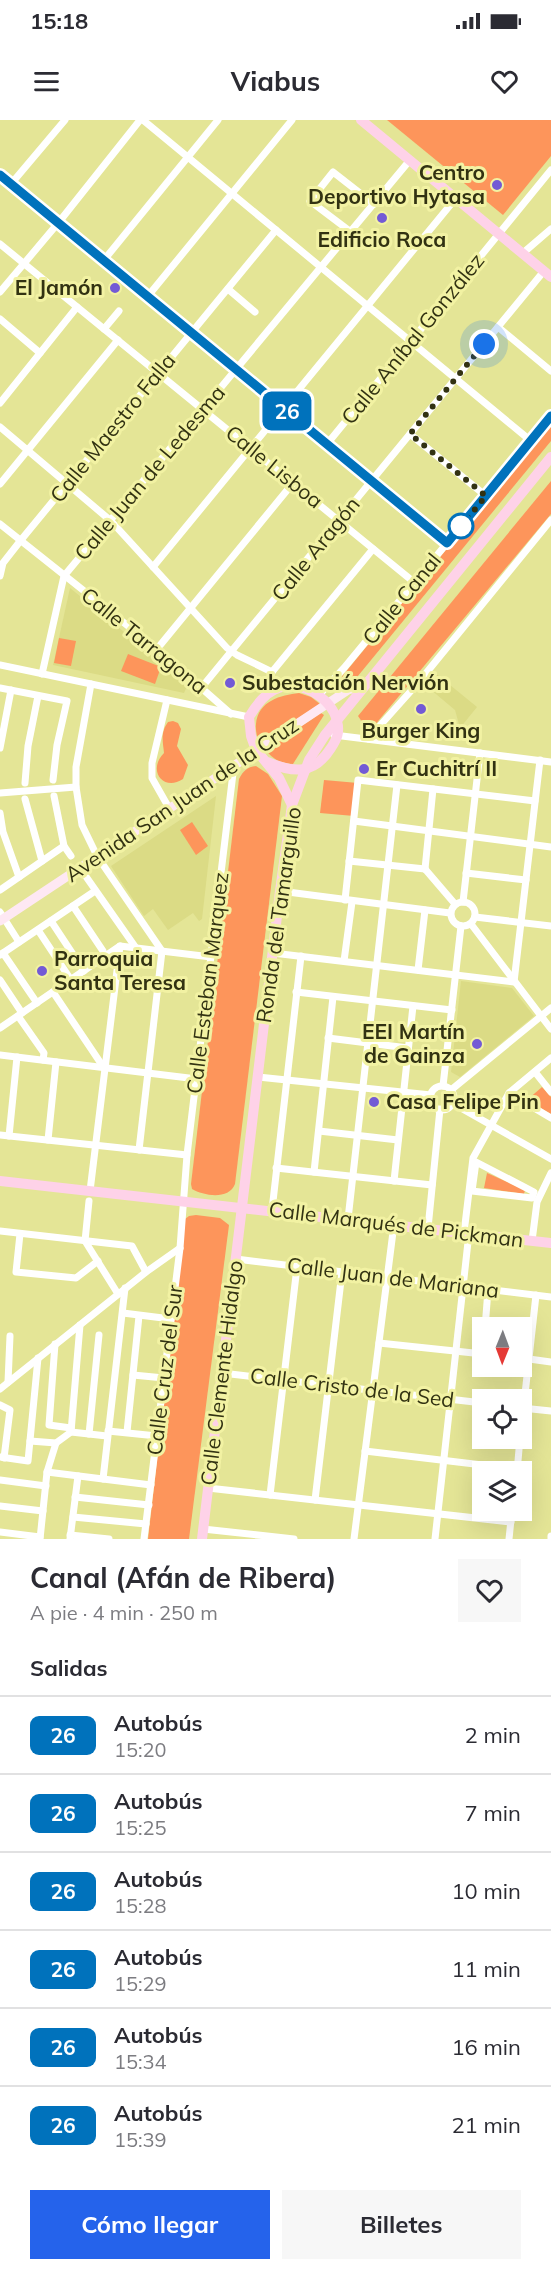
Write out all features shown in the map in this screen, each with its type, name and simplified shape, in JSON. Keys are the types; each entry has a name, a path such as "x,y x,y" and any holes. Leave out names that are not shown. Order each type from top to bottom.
{"main road":[{"path":"361,120 547,274"},
{"name":"Ronda del Tamarguillo","path":"242,1207 292,805 304,770 337,719 551,457"},
{"path":"267,762 304,770 321,762 338,735 337,719 319,695 292,686 275,688 264,697 249,717 251,736 256,750 279,778 292,805"},
{"name":"Calle Marqués de Pickman","path":"0,1181 89,1196 184,1201 551,1243"},
{"name":"Calle Clemente Hidalgo","path":"203,1534 242,1207"}],"street":[{"path":"11,184 65,120"},
{"path":"0,292 141,120 531,441"},
{"path":"104,260 218,120"},
{"path":"148,296 292,120"},
{"name":"Calle Juan de Ledesma","path":"64,576 410,160"},
{"name":"Calle Aníbal González","path":"327,444 551,170"},
{"path":"351,232 310,201 333,172 374,204"},
{"path":"0,175 447,543"},
{"path":"153,567 456,198"},
{"path":"523,253 551,229"},
{"name":"Calle Maestro Falla","path":"0,576 3,563 21,540 276,230"},
{"name":"Calle Lisboa","path":"0,244 415,583"},
{"name":"Calle Aragón","path":"202,687 498,327 547,274"},
{"path":"228,289 255,312"},
{"path":"0,403 77,307"},
{"path":"104,329 119,311"},
{"path":"0,320 40,353"},
{"path":"498,327 551,371"},
{"path":"0,484 118,340"},
{"name":"Calle Canal","path":"319,695 415,583 551,417"},
{"path":"0,426 111,521 231,652 272,672"},
{"path":"410,434 486,496"},
{"path":"157,649 294,483"},
{"path":"368,739 418,683 551,520"},
{"name":"Calle Tarragona","path":"0,524 157,649 231,714"},
{"path":"272,672 373,549"},
{"path":"42,674 64,576"},
{"path":"0,665 249,717"},
{"path":"272,672 275,688"},
{"path":"91,684 78,749 76,787 82,825 97,856 162,951 139,1150"},
{"name":"Avenida San Juan de la Cruz","path":"1,917 80,868 348,690 366,685"},
{"path":"0,688 66,702 57,745 53,780"},
{"path":"0,748 10,690"},
{"path":"205,708 210,702 211,695"},
{"path":"24,783 28,746 38,696"},
{"path":"168,700 152,763 153,777 169,808"},
{"path":"325,735 551,762"},
{"path":"464,902 480,753"},
{"path":"513,982 540,760"},
{"name":"Calle Esteban Marquez","path":"184,1201 187,1155 234,765"},
{"path":"344,961 349,861 358,780 535,801"},
{"path":"348,1219 397,785"},
{"path":"0,793 76,787"},
{"path":"425,869 433,789"},
{"path":"54,796 64,846 71,856"},
{"path":"25,799 42,861"},
{"path":"0,813 3,832 19,877"},
{"path":"354,821 551,847"},
{"path":"0,890 64,846"},
{"path":"349,861 425,869 455,904"},
{"path":"80,868 136,948"},
{"path":"466,873 526,880"},
{"path":"37,1003 2,954 95,891"},
{"path":"280,891 450,913"},
{"path":"450,913 455,904 464,902 474,909 473,920 513,982 551,1029"},
{"path":"74,906 103,951"},
{"path":"418,970 425,910"},
{"path":"450,913 454,923 461,926 473,920 551,926"},
{"path":"1,917 20,942"},
{"path":"51,921 82,968"},
{"path":"443,1086 461,926"},
{"path":"38,930 71,980"},
{"path":"0,1027 71,980 82,968 120,946 211,957"},
{"path":"118,1294 85,1240 120,946"},
{"path":"273,952 513,982"},
{"path":"272,1210 301,956"},
{"path":"0,980 44,1053 43,1060"},
{"path":"53,992 104,1068"},
{"path":"296,992 452,1010"},
{"path":"314,1172 333,997"},
{"path":"394,1181 413,1006"},
{"path":"451,1090 551,1008"},
{"path":"328,1038 408,1047"},
{"path":"0,1055 197,1079"},
{"path":"9,1136 17,1057"},
{"path":"435,1539 463,1287 473,1158 509,1093 551,1059"},
{"path":"48,1140 56,1062"},
{"path":"535,1072 551,1092"},
{"path":"258,1077 430,1095"},
{"path":"443,1086 451,1090 454,1096 447,1108 440,1109 431,1103 430,1095 436,1088 443,1086"},
{"path":"509,1093 551,1118"},
{"path":"452,1103 551,1159"},
{"path":"428,1228 440,1109"},
{"path":"318,1131 398,1140"},
{"path":"0,1135 187,1155"},
{"path":"473,1158 541,1192"},
{"path":"532,1240 534,1200 534,1192 476,1162 472,1191 534,1200"},
{"path":"276,1168 432,1185"},
{"path":"534,1200 551,1173"},
{"path":"469,1193 534,1200"},
{"name":"Calle Cruz del Sur","path":"144,1539 184,1201"},
{"path":"354,1539 394,1224"},
{"path":"0,1231 132,1246 146,1272"},
{"path":"20,1234 16,1272 76,1278 98,1262"},
{"path":"0,1389 125,1288 180,1248"},
{"name":"Calle Juan de Mariana","path":"236,1259 551,1297"},
{"path":"270,1495 297,1267"},
{"path":"315,1500 342,1272"},
{"path":"103,1479 125,1288"},
{"path":"486,1317 488,1290"},
{"path":"532,1318 536,1295"},
{"path":"123,1313 171,1319"},
{"path":"127,1432 139,1316"},
{"path":"30,1441 56,1443 71,1430 80,1325"},
{"path":"89,1434 99,1335"},
{"path":"8,1383 10,1336"},
{"path":"379,1342 472,1353"},
{"path":"55,1344 49,1425 89,1434 127,1432 157,1436"},
{"path":"0,1405 10,1410 2,1457 28,1461 38,1358"},
{"path":"532,1360 551,1362"},
{"name":"Calle Cristo de la Sed","path":"222,1373 472,1402"},
{"path":"133,1375 164,1378"},
{"path":"532,1409 551,1411"},
{"path":"0,1532 40,1538 47,1472 57,1453 56,1443"},
{"path":"365,1451 472,1464"},
{"path":"47,1472 151,1485"},
{"path":"78,1476 70,1537 109,1539"},
{"path":"0,1480 46,1486"},
{"path":"208,1488 511,1522 509,1539"},
{"path":"75,1497 149,1505"},
{"path":"0,1506 43,1511"},
{"path":"73,1517 146,1524"},
{"path":"203,1534 294,1539"}],"shaded area":[{"name":"Centro Deportivo Hytasa","path":"387,120 551,120 551,156 503,215"},
{"path":"551,422 551,441 353,682 335,685"},
{"path":"551,481 551,514 369,732 358,716"},
{"path":"70,588 188,684 184,693 53,665"},
{"path":"59,638 76,641 71,666 54,663"},
{"path":"128,654 161,667 155,684 121,671"},
{"path":"434,672 477,707 460,728 455,710 424,684"},
{"path":"299,693 311,697 320,704 258,744 256,724 261,710 271,701 285,695"},
{"path":"321,713 324,715 293,764 278,760 266,750"},
{"path":"168,722 178,723 181,729 177,746 188,765 183,779 169,783 160,777 157,766 164,753 164,730"},
{"path":"256,766 268,774 282,796 235,1184 227,1193 209,1195 192,1189 191,1184 239,779 246,770"},
{"path":"324,780 358,783 354,816 320,813"},
{"path":"216,796 202,919 199,921 193,913 168,930 153,909 144,916 111,866"},
{"path":"192,822 208,846 196,855 180,830"},
{"name":"EEI Martín de Gainza","path":"461,981 512,988 534,1016 460,1077 451,1072"},
{"path":"542,1087 551,1097 551,1114 527,1100"},
{"path":"487,1173 525,1190 524,1194 484,1188"},
{"path":"196,1215 220,1218 229,1225 189,1539 148,1539 185,1219"}],"bus line":[{"name":"26","path":"0,175 447,543 551,416"}],"place":[{"name":"Centro Deportivo Hytasa","path":"497,185"},
{"name":"Edificio Roca","path":"382,218"},
{"name":"El Jamón","path":"115,288"},
{"name":"Subestación Nervión","path":"230,683"},
{"name":"Burger King","path":"421,709"},
{"name":"Er Cuchitrí II","path":"364,769"},
{"name":"Parroquia Santa Teresa","path":"42,971"},
{"name":"EEI Martín de Gainza","path":"477,1044"},
{"name":"Casa Felipe Pin","path":"374,1102"}],"route":[{"path":"461,526 486,496 410,434 484,344"}]}
